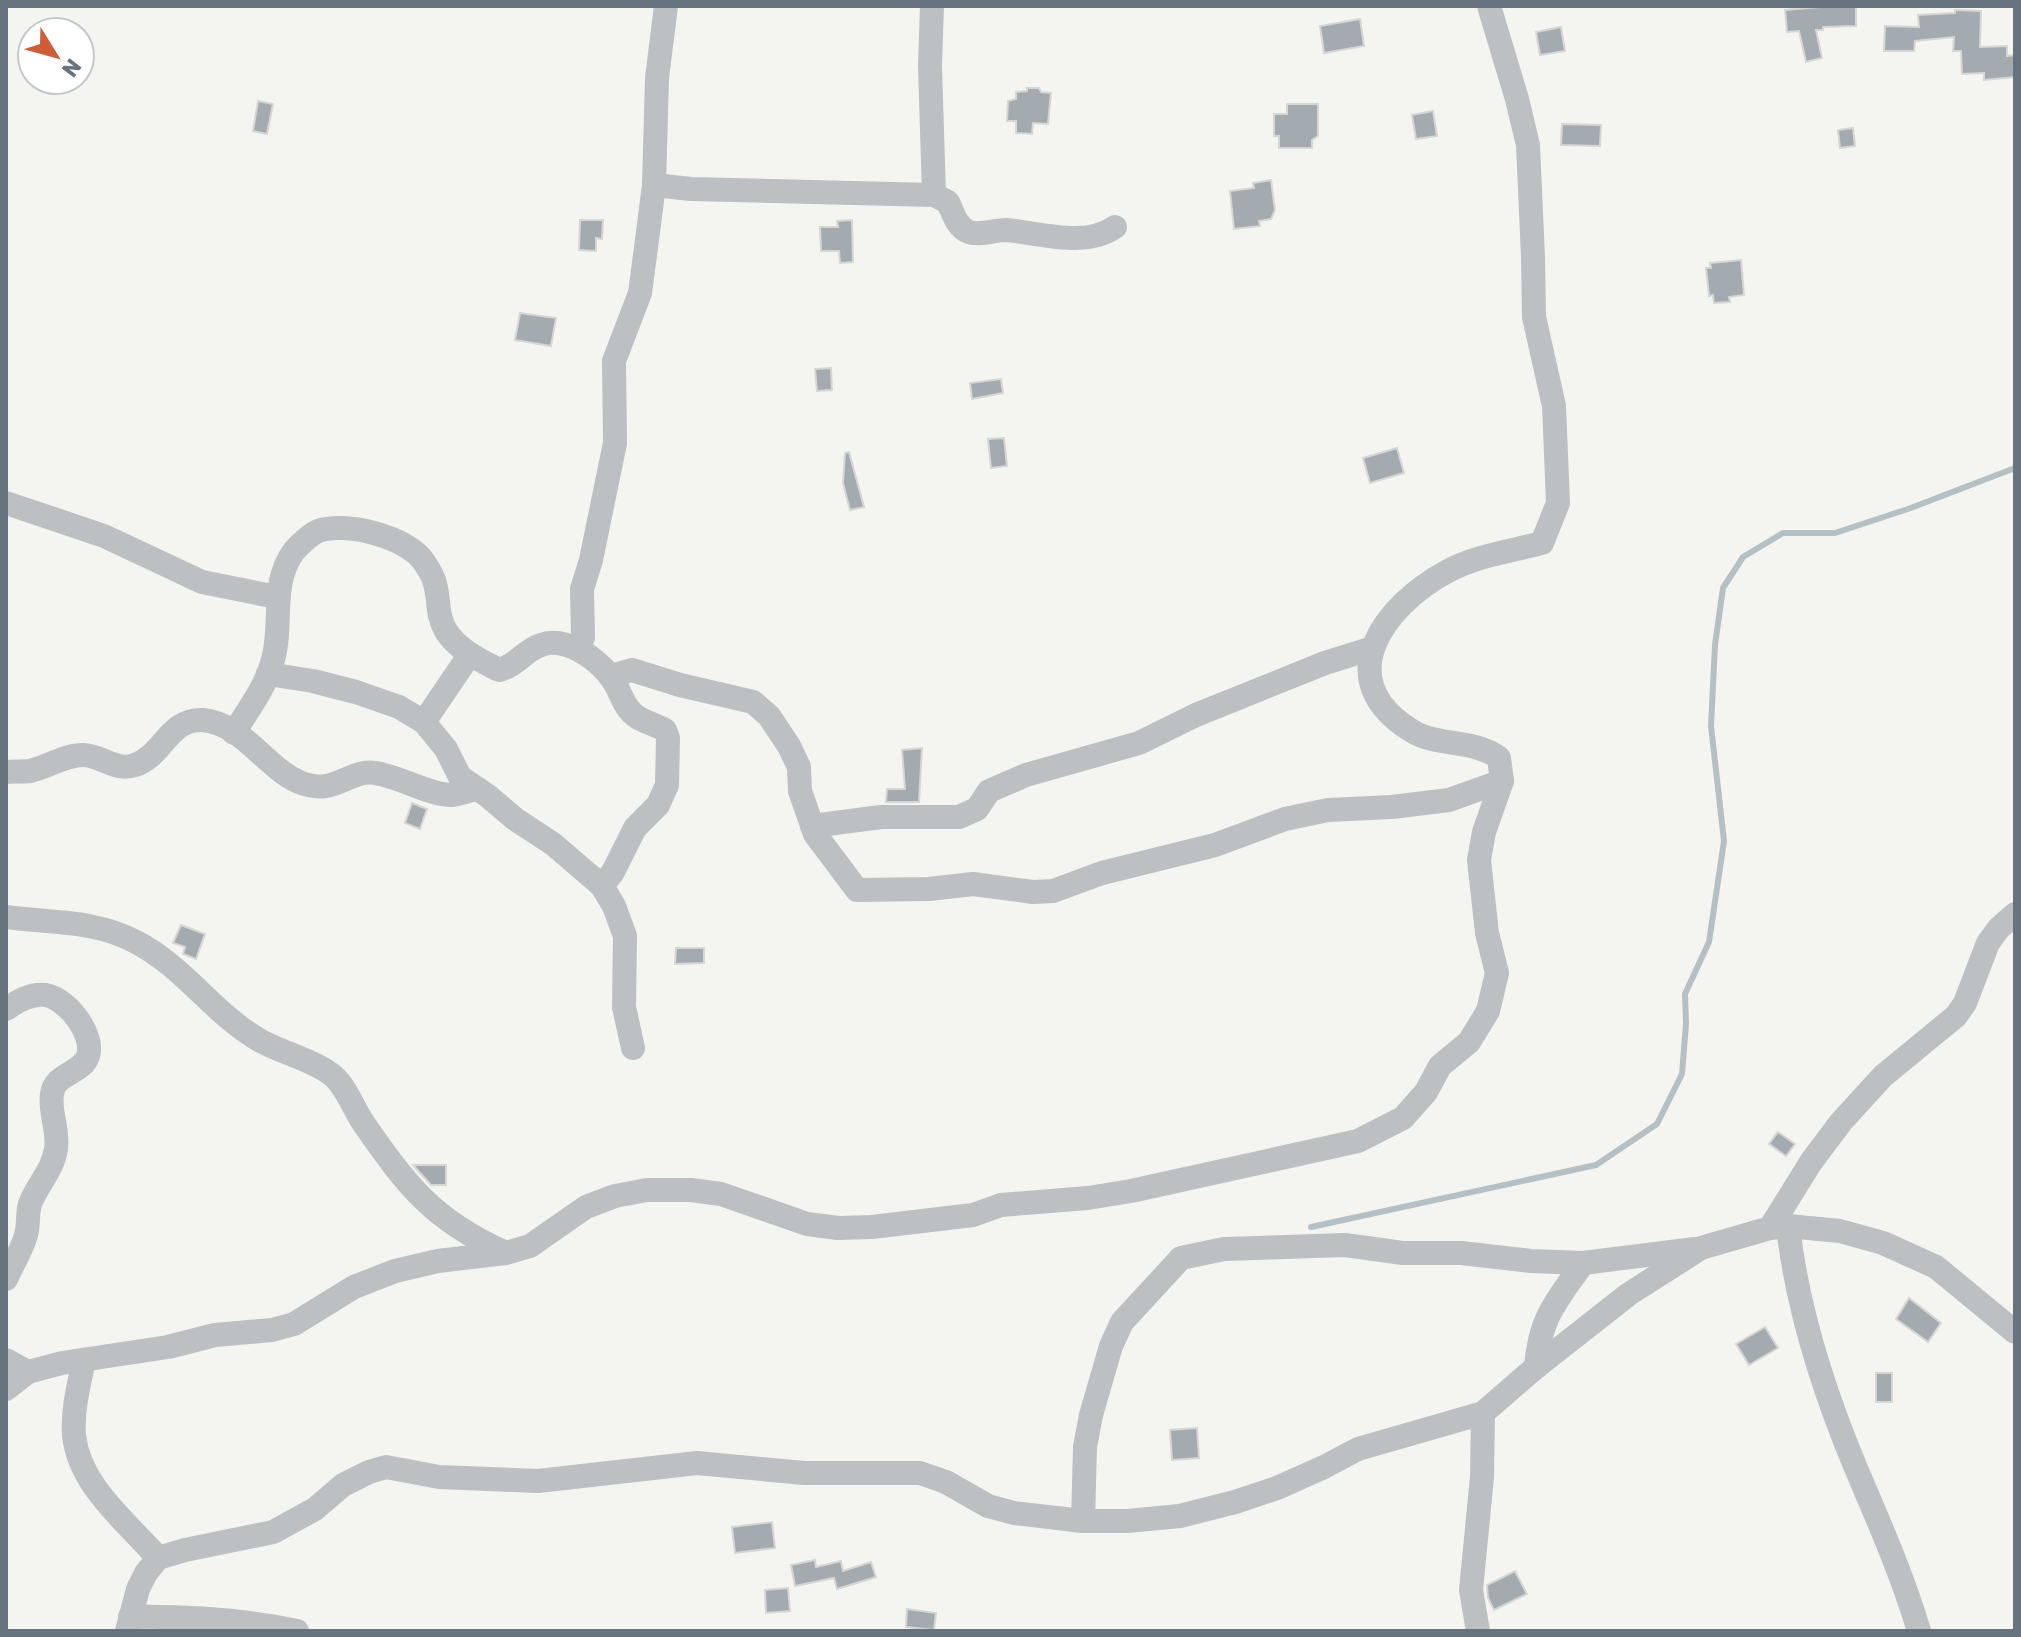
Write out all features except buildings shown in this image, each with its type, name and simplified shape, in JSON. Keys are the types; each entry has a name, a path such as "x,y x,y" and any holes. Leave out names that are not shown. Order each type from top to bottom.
{"street":[{"path":"579,649 583,637 582,589 615,443 614,361 640,293 654,185 657,78 666,6"},
{"path":"932,6 930,66 934,195"},
{"path":"6,1389 28,1372 215,1335 272,1330 294,1324 354,1287 395,1271 438,1261 506,1253 530,1246 586,1207 615,1196 647,1190 691,1190 721,1194 807,1224 838,1228 872,1227 973,1215 1001,1205 1131,1191 1358,1141 1403,1118 1426,1092 1440,1066 1469,1042 1488,1011 1497,973 1487,933 1479,860 1484,832 1502,781 1499,758 1488,750 1413,732 1386,709 1372,688 1369,664 1373,648 1379,632 1402,603 1449,571 1542,543 1558,503 1554,406 1534,317 1528,145 1489,6"},
{"path":"654,185 691,189 934,195 948,202 957,223 969,232 1004,230 1063,237 1103,236 1115,227"},
{"path":"6,503 104,536 202,582 277,597"},
{"path":"234,733 268,674 277,638 277,597 294,550 316,532 338,528 369,532 404,543 422,559 435,583 437,613 447,632 470,654 499,670 511,667 540,645 556,642 579,649 610,676 623,702 638,718 665,730 668,738 667,785 658,805 635,828 613,872 602,886"},
{"path":"812,826 881,817 959,817 977,809 989,791 1026,775 1139,743 1196,715 1325,663 1373,648"},
{"path":"424,722 470,654"},
{"path":"610,676 632,670 753,702 769,716 789,746 799,767 800,791 812,826 857,890 929,889 973,884 1033,892 1053,891 1102,873 1215,845 1285,819 1328,810 1449,800 1502,781"},
{"path":"268,674 356,692 399,707 424,722 446,749 460,777 553,844 602,886 614,906 625,936 624,1007 633,1048"},
{"path":"6,772 29,771 69,757 85,755 124,768 136,765 151,757 176,728 201,720 221,724 292,778 320,787 336,786 372,772 451,795 475,789"},
{"path":"1919,1631 1885,1534 1827,1392 1779,1227 1811,1162 1841,1122 1883,1076 1956,1016 1965,1003 1988,943 2015,914"},
{"path":"6,917 84,925 121,935 150,950 204,998 259,1040 339,1080 407,1185 452,1225 506,1253"},
{"path":"6,1009 31,996 45,995 57,999 87,1035 89,1054 83,1064 64,1075 51,1093 56,1150 31,1202 27,1234 6,1279"},
{"path":"1083,1521 1085,1447 1091,1415 1111,1346 1122,1322 1181,1258 1224,1249 1345,1245 1403,1253 1461,1253 1583,1263 1701,1248 1779,1227 1840,1231 1883,1243 1936,1267 2015,1332"},
{"path":"297,1631 163,1616 129,1624 138,1589 158,1558 273,1532 315,1509 343,1485 386,1467 439,1477 538,1481 697,1463 804,1473 920,1473 946,1482 988,1506 1025,1515 1083,1521 1180,1516 1235,1502 1324,1467 1358,1449 1483,1413 1629,1294 1701,1248"},
{"path":"1536,1367 1538,1342 1545,1319 1552,1304 1583,1263"},
{"path":"6,1360 28,1372"},
{"path":"84,1360 75,1410 74,1434 78,1457 89,1479 158,1558"},
{"path":"1478,1631 1471,1590 1482,1477 1483,1413"}],"waterway":[{"path":"1311,1227 1596,1165 1657,1124 1682,1074 1685,994 1709,942 1724,841 1711,726 1715,645 1723,588 1743,557 1783,533 1835,533 2015,468"}]}
